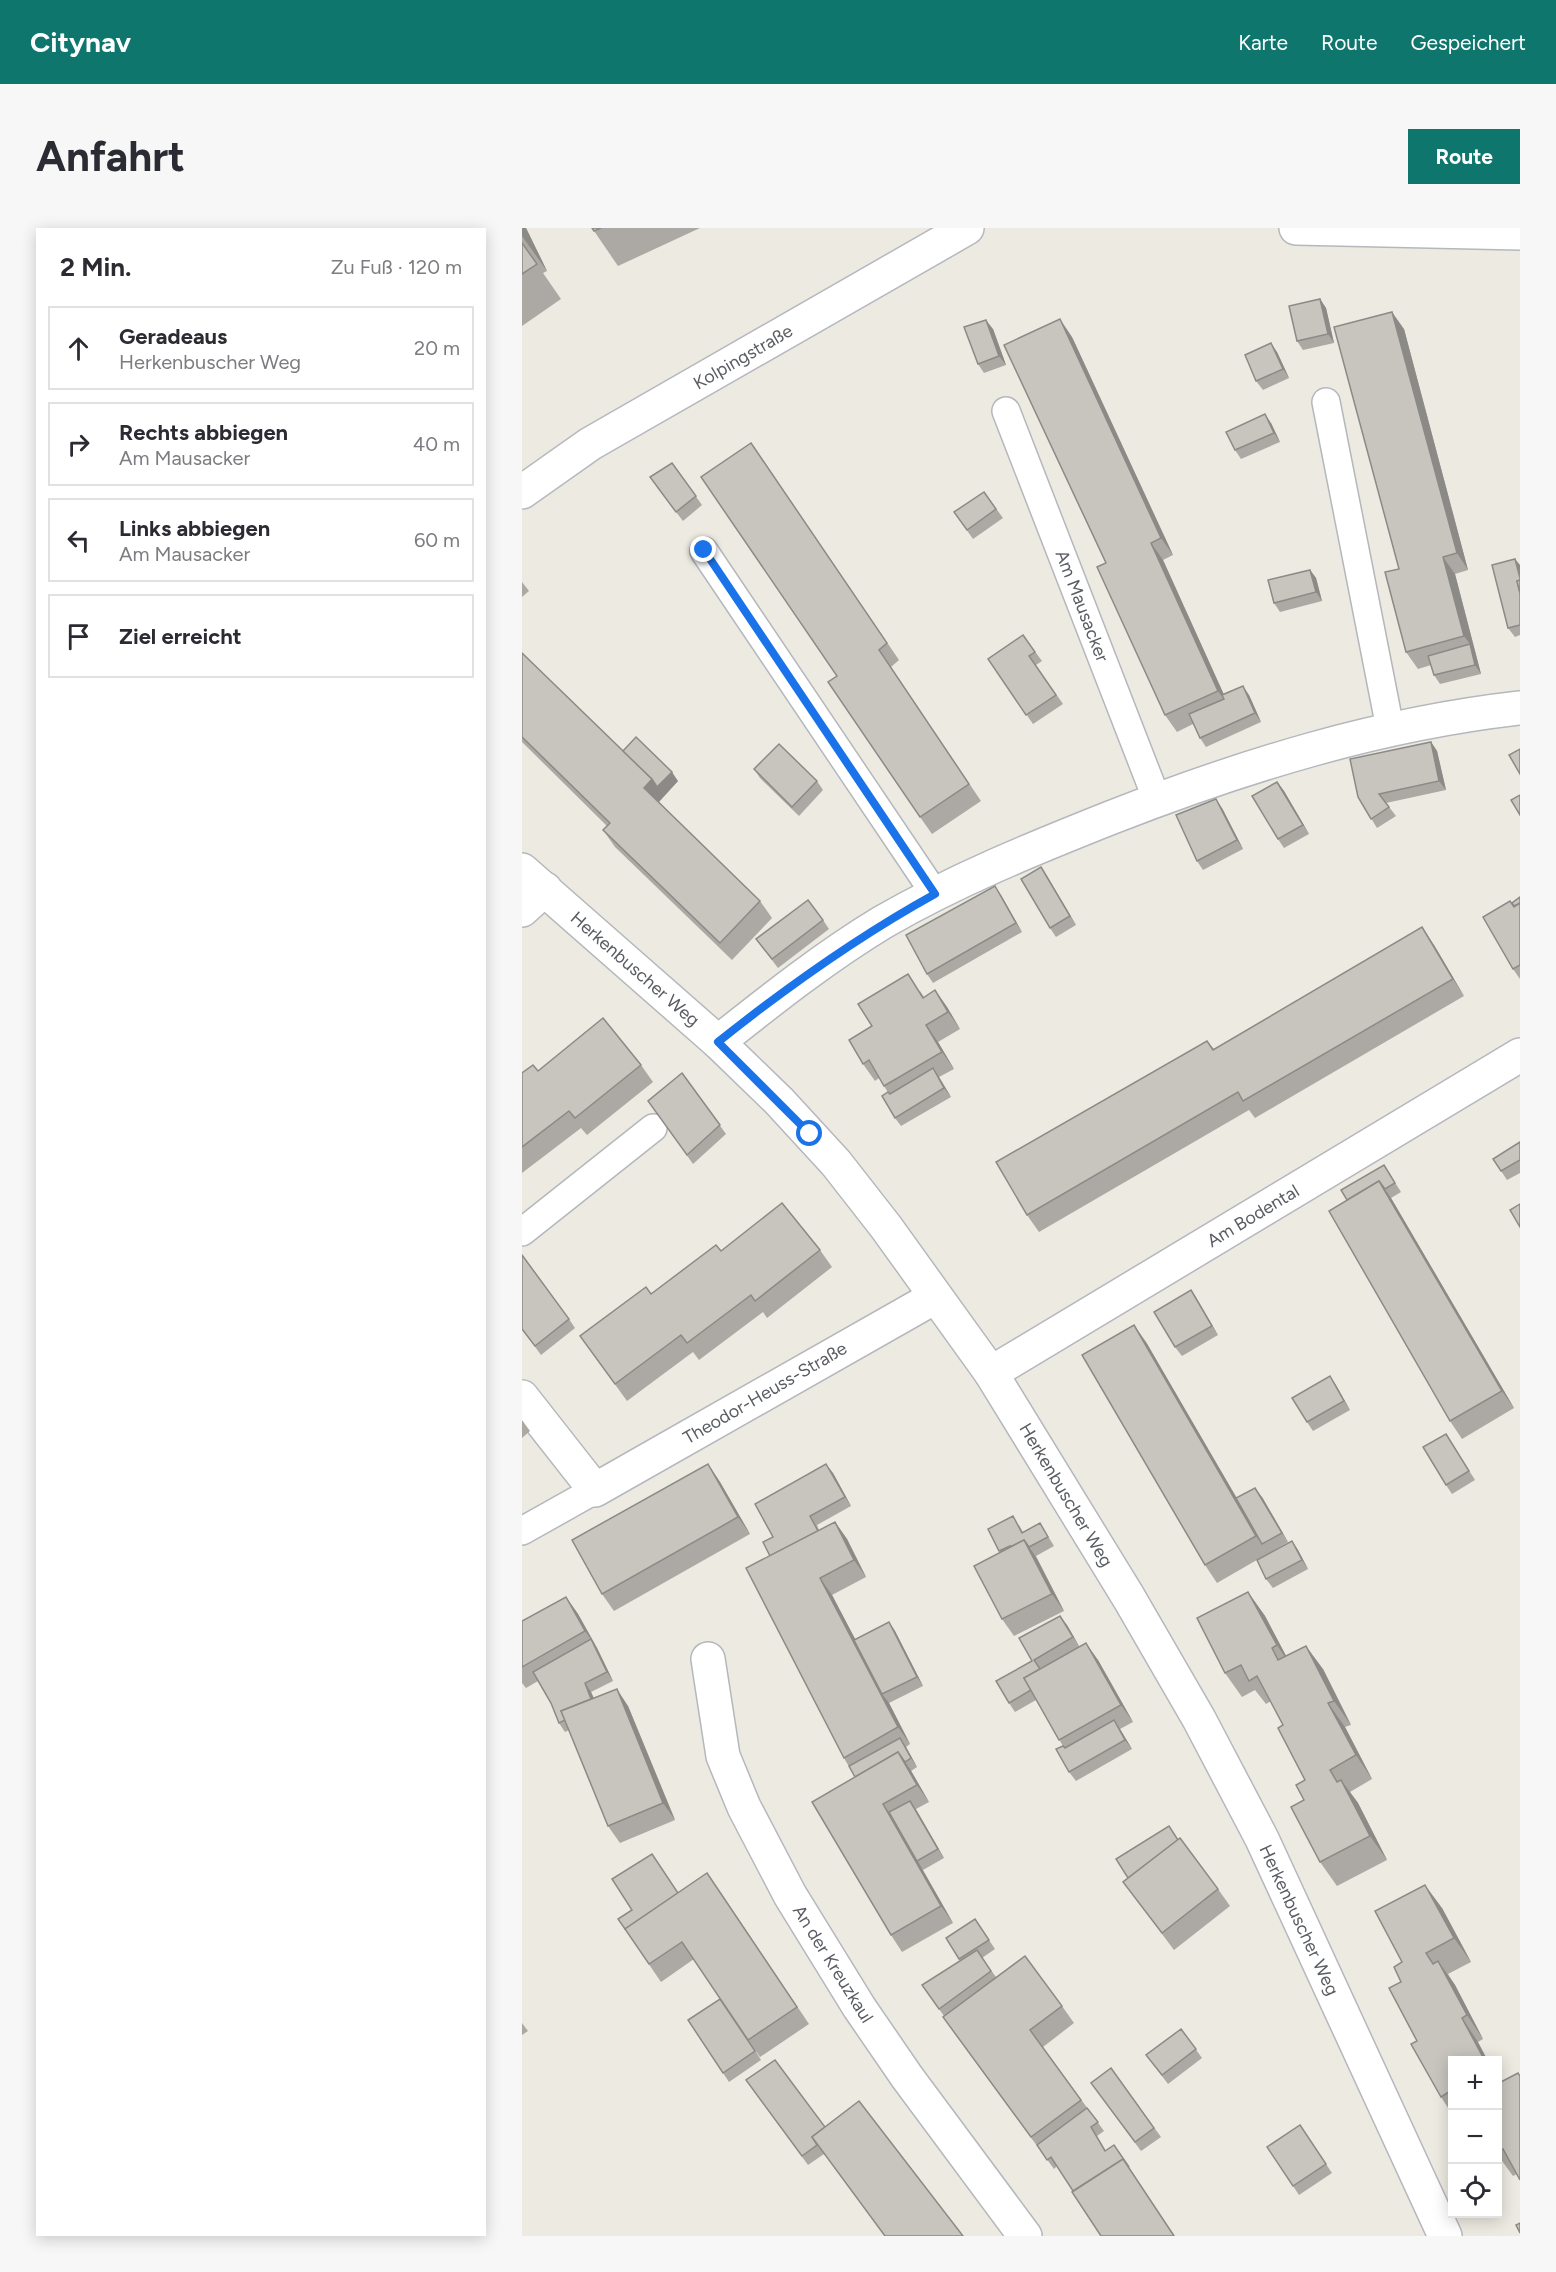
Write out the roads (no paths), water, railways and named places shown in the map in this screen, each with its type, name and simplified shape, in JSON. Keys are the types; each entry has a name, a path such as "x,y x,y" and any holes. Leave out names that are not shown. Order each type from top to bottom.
{"street":[{"name":"Kolpingstraße","path":"522,492 590,444 967,228"},
{"path":"1296,228 1520,233"},
{"path":"718,1042 775,997 882,923 935,894 1032,849 1157,800 1268,761 1390,728 1466,714 1520,708"},
{"name":"Herkenbuscher Weg","path":"530,890 718,1042 779,1101 836,1163 886,1227 991,1372 1129,1598 1215,1749 1262,1839 1445,2236"},
{"name":"Am Bodental","path":"991,1372 1518,1061"},
{"name":"Theodor-Heuss-Straße","path":"595,1490 935,1296"},
{"path":"522,1397 595,1490"},
{"name":"An der Kreuzkaul","path":"708,1659 723,1756 744,1807 790,1895 859,2007 907,2077 1025,2236"}],"lane":[{"path":"1326,402 1390,728"},
{"name":"Am Mausacker","path":"1006,411 1157,800"},
{"path":"704,550 935,894"},
{"path":"522,1232 653,1128"},
{"name":"Theodor-Heuss-Straße","path":"522,1531 595,1490"}]}
